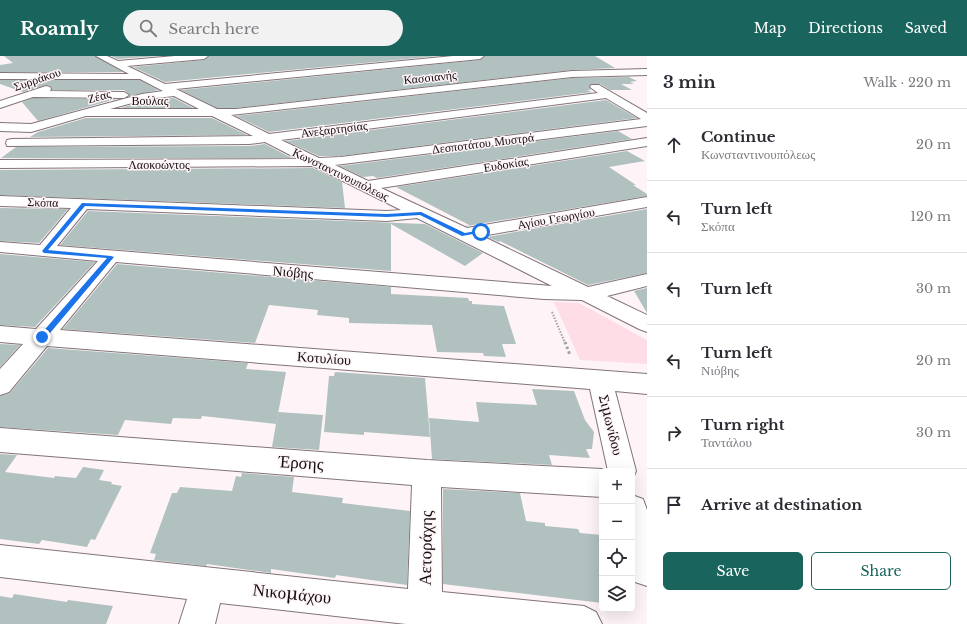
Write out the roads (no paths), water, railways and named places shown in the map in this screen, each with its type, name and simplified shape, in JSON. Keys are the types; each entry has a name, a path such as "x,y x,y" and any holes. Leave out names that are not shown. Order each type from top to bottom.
{"street":[{"name":"Κωνσταντινουπόλεως","path":"100,56 647,324"},
{"path":"117,64 204,56"},
{"name":"Ζέας","path":"31,128 146,96 222,77 323,71 480,56"},
{"path":"314,61 348,99"},
{"path":"0,65 9,73 3,77"},
{"name":"Κασσιανής","path":"215,112 236,112 572,74 647,72"},
{"path":"572,74 647,118"},
{"name":"Συρράκου","path":"0,105 82,76"},
{"path":"3,77 142,76"},
{"path":"33,94 146,96"},
{"name":"Ανεξαρτησίας","path":"12,143 241,140 267,138 607,95"},
{"name":"Βούλας","path":"86,113 215,112"},
{"name":"Δεσποτάτου Μυστρά","path":"318,163 647,122"},
{"path":"0,127 31,128"},
{"path":"0,152 31,128"},
{"name":"Ευδοκίας","path":"364,186 647,142"},
{"name":"Λαοκοώντος","path":"0,164 318,163"},
{"name":"Σκόπα","path":"0,201 387,216 421,213"},
{"name":"Αγίου Γεωργίου","path":"464,234 647,202"},
{"path":"44,251 83,204"},
{"name":"Νιόβης","path":"0,247 544,292 586,294"},
{"path":"0,385 111,257"},
{"path":"586,294 647,280"},
{"name":"Κοτυλίου","path":"0,334 647,384"},
{"name":"Σιμωνίδου","path":"590,379 621,468"},
{"name":"Έρσης","path":"0,440 427,473 599,483"},
{"name":"Αετοράχης","path":"425,616 427,473"},
{"path":"635,521 646,561"},
{"name":"Νικομάχου","path":"0,561 208,585 425,616 584,624"},
{"path":"197,624 208,585"}]}
